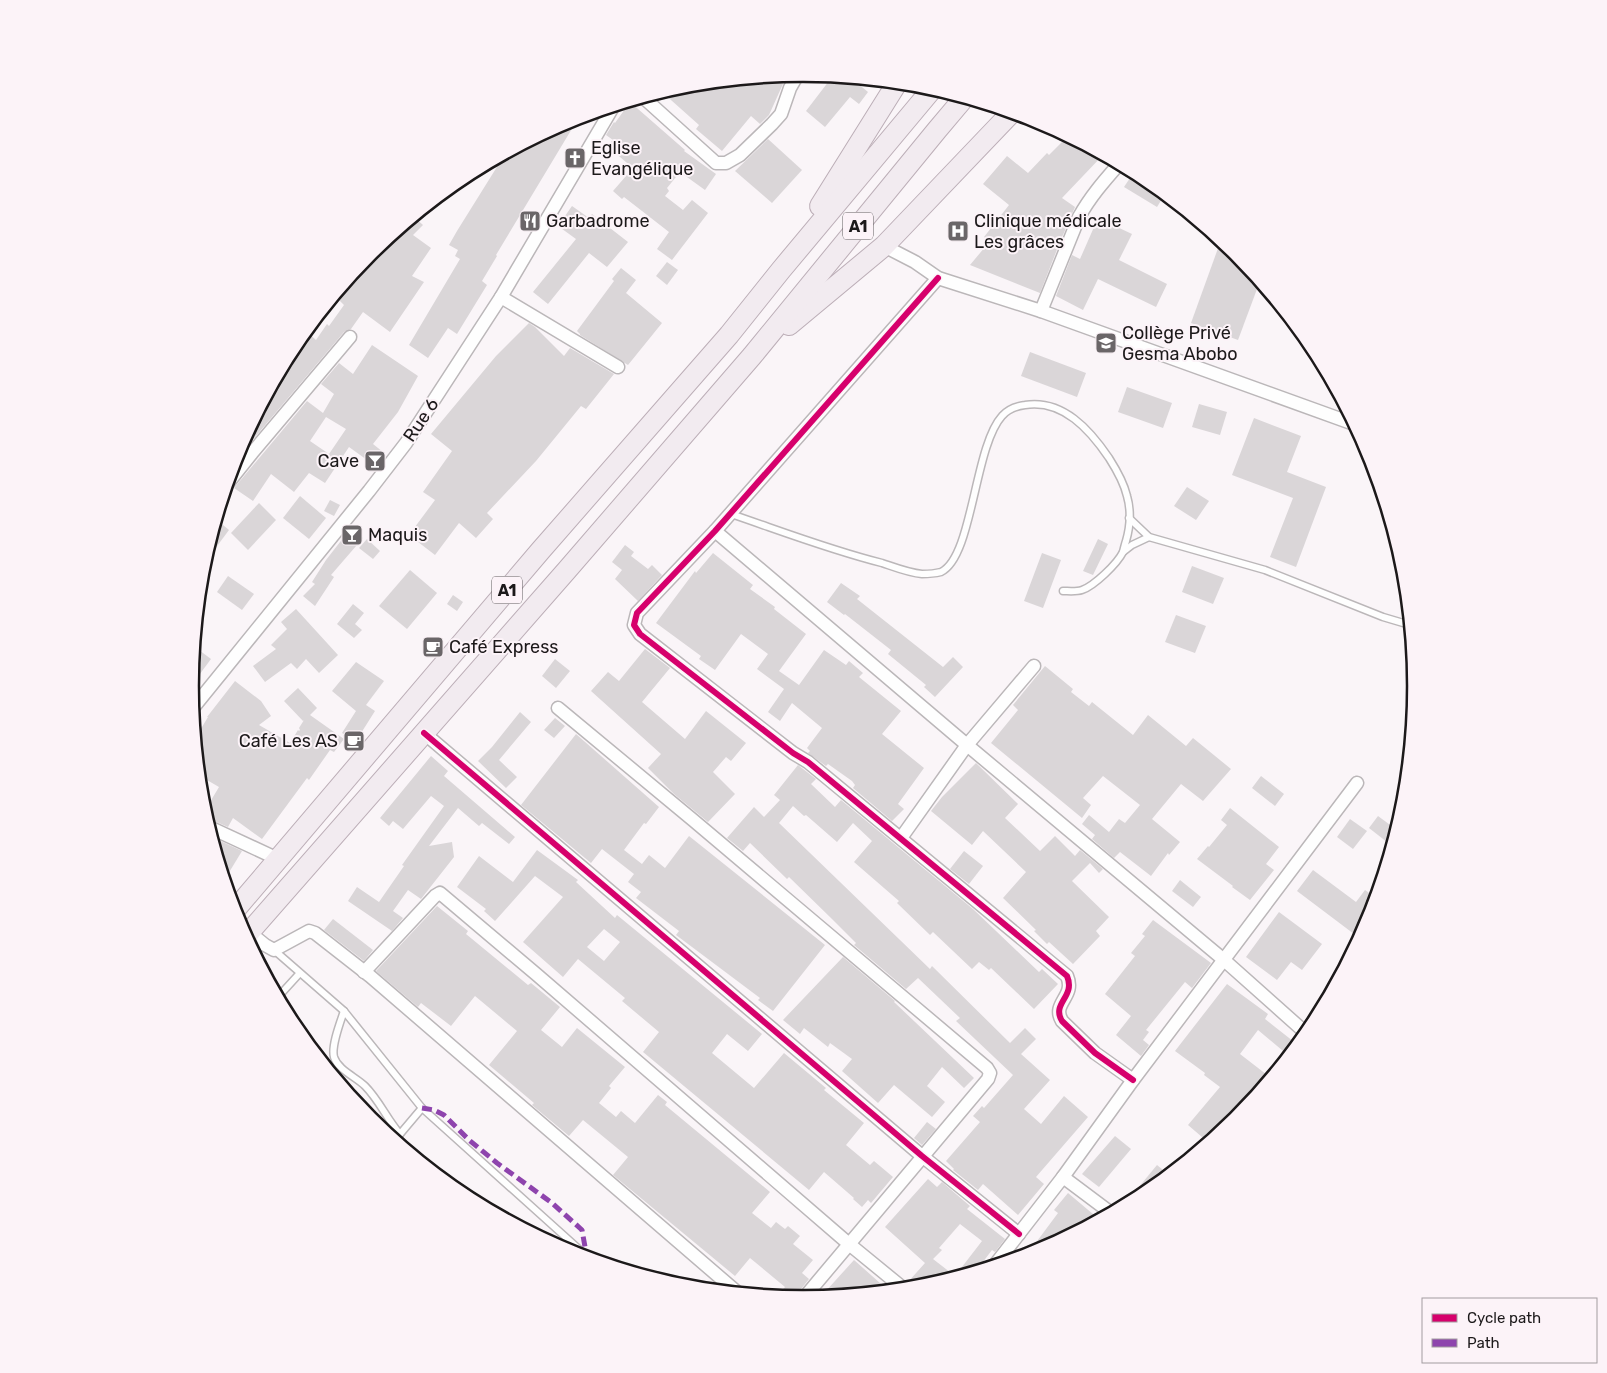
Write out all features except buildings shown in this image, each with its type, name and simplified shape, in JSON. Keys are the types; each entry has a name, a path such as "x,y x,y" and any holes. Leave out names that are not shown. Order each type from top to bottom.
{"main road":[{"path":"781,270 893,90"},
{"name":"A1","path":"240,904 541,550 728,335 927,95"},
{"name":"A1","path":"251,930 568,570 752,356 960,103"},
{"path":"752,356 884,246 1006,118"}],"street":[{"path":"649,103 716,163 726,163 740,156 781,114 793,83"},
{"name":"Rue 6","path":"200,700 400,450 501,297 608,115"},
{"path":"1041,312 1087,203 1097,188 1115,169"},
{"path":"884,246 915,262 938,278 1041,312 1346,421"},
{"path":"938,278 731,514 637,614 634,625 640,634 808,762 1067,976 1070,983 1069,990 1059,1010 1062,1021 1096,1053 1133,1080"},
{"path":"501,297 618,367"},
{"path":"241,466 350,337"},
{"path":"248,449 252,452"},
{"path":"715,531 966,745 1224,960 1301,1029"},
{"path":"901,838 966,745 1034,666"},
{"path":"558,708 987,1068 990,1073 988,1079 811,1290"},
{"path":"424,733 922,1156 1019,1234"},
{"path":"1002,1257 1063,1178 1133,1080 1357,783"},
{"path":"217,831 278,859"},
{"path":"364,972 434,896 440,893 896,1283"},
{"path":"255,939 274,950 309,931 315,933 364,972 729,1285"},
{"path":"1063,1178 1106,1209"}],"lane":[{"path":"731,514 849,555 922,574 941,572 953,560 963,541 979,472 992,432 1002,415 1016,406 1035,404 1054,407 1074,417 1096,438 1117,470 1127,495 1129,518 1128,534 1122,552 1114,564 1098,579 1081,590 1063,592"},
{"path":"1129,518 1149,537 1265,570 1404,624"},
{"path":"1122,552 1149,537"},
{"path":"274,950 299,974 344,1011 422,1108 575,1246"},
{"path":"283,992 299,974"},
{"path":"344,1011 334,1047 334,1058 342,1068 370,1092 400,1134 422,1108"}],"marked path":[{"path":"422,1108 434,1110 444,1115 469,1140 497,1163 552,1203 582,1230 586,1250"}],"cycle path":[{"path":"938,278 715,531 637,613 634,625 640,634 793,753 808,762 1067,976 1068,989 1059,1009 1062,1021 1095,1053 1133,1080"},
{"path":"424,733 922,1156 1019,1234"}],"place":[{"name":"Eglise Evangélique","path":"575,158"},
{"name":"Garbadrome","path":"530,221"},
{"name":"Clinique médicale Les grâces","path":"958,231"},
{"name":"Collège Privé Gesma Abobo","path":"1106,343"},
{"name":"Cave","path":"375,461"},
{"name":"Maquis","path":"352,535"},
{"name":"Café Express","path":"433,647"},
{"name":"Café Les AS","path":"354,741"}]}
